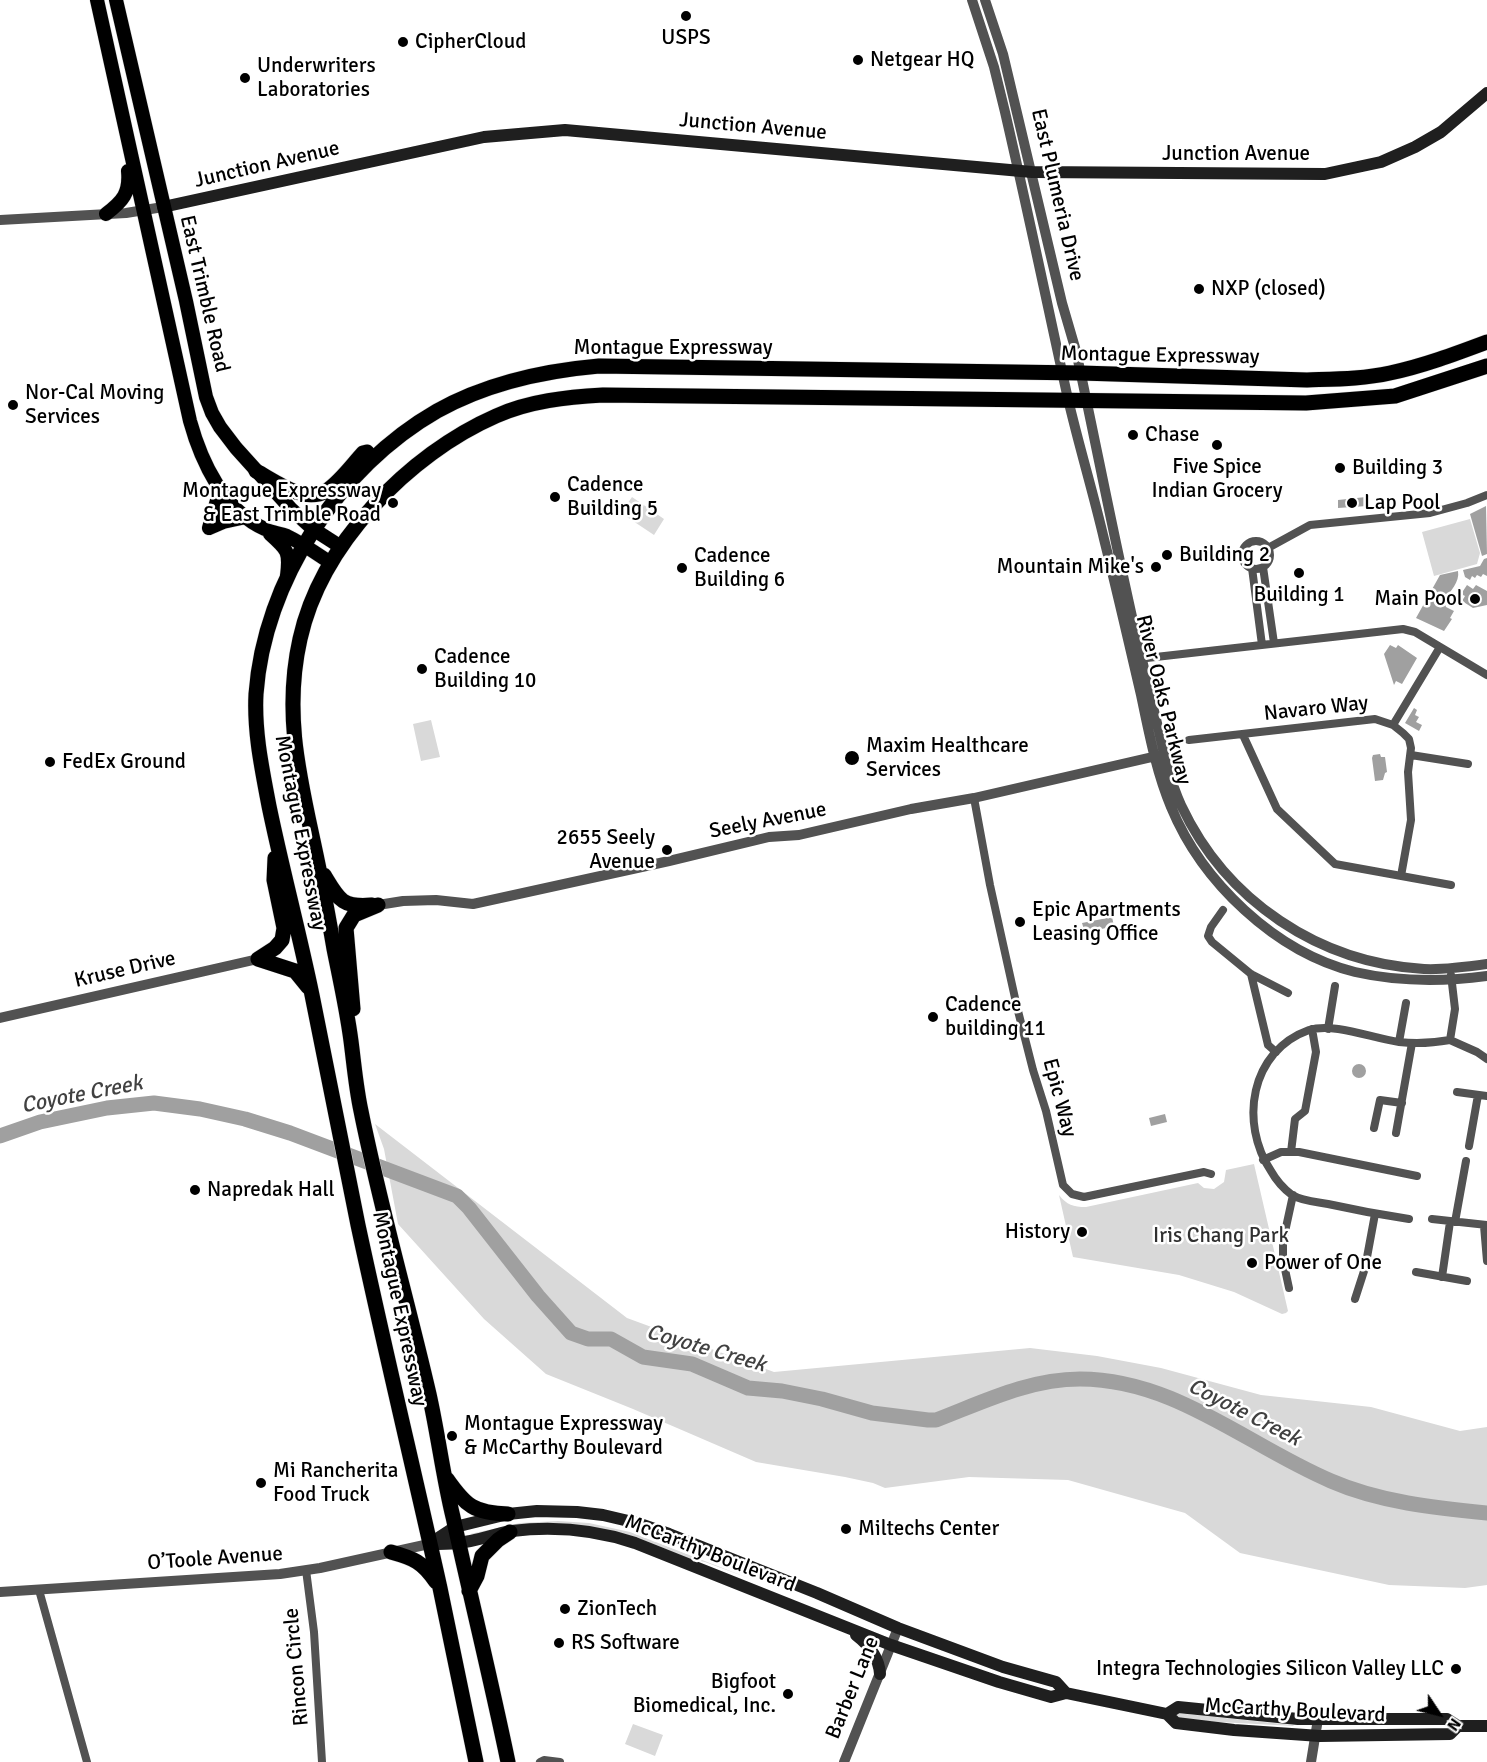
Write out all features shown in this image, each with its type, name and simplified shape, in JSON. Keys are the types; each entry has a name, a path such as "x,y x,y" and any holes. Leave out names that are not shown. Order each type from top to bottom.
{"highway":[{"name":"Montague Expressway","path":"476,1762 358,1224 312,994 259,751 256,693 267,635 287,577 314,529 367,464 387,446 438,410 490,387 520,378 566,369 599,366 1345,379 1389,374 1487,342"},
{"name":"Montague Expressway","path":"508,1762 443,1474 429,1394 386,1227 361,1114 350,1037 318,865 298,774 293,701 295,665 306,616 341,547 403,476 425,458 465,432 497,415 527,406 574,397 603,395 1306,403 1395,396 1487,366"},
{"path":"256,471 288,488 306,495 314,495 326,491 363,453 387,446"},
{"path":"258,959 275,948 282,940 284,928 274,880 276,837"},
{"path":"318,865 336,897 343,902 361,906 378,905"},
{"path":"350,1037 353,1013 346,928 354,915 378,905"},
{"path":"258,959 295,971 304,980 312,994"},
{"path":"443,1474 471,1507 488,1514 508,1514"},
{"path":"469,1592 477,1576 482,1556 510,1532"},
{"path":"391,1552 410,1557 427,1568 439,1586"}],"main road":[{"name":"East Trimble Road","path":"97,0 190,421 204,463 220,490 246,517 285,547 289,559 287,577"},
{"name":"East Trimble Road","path":"116,0 206,397 220,427 256,471 291,509 314,529 341,547"},
{"name":"Junction Avenue","path":"163,207 484,137 565,130 1032,172 1325,174 1381,162 1415,147 1441,132 1487,93"},
{"path":"106,214 116,207 129,186 121,109"},
{"path":"220,490 209,528 246,517"},
{"name":"East Trimble Road","path":"264,529 288,537 331,563"},
{"name":"McCarthy Boulevard","path":"429,1544 455,1527 508,1514 537,1511 603,1515 637,1523 817,1593 898,1628 1003,1667 1056,1682 1066,1693"},
{"name":"McCarthy Boulevard","path":"429,1544 459,1543 510,1532 539,1529 576,1530 631,1542 891,1645 999,1682 1051,1697 1066,1693 1167,1714 1176,1723 1315,1736 1443,1735 1449,1734 1458,1726"},
{"path":"846,1627 863,1640 874,1653 880,1674"},
{"name":"McCarthy Boulevard","path":"1167,1714 1178,1707 1238,1714 1318,1719 1447,1719 1458,1726 1487,1726"}],"street":[{"name":"East Plumeria Drive","path":"972,0 994,67 1019,171 1068,400"},
{"name":"East Plumeria Drive","path":"985,0 1003,54 1086,401"},
{"path":"979,23 991,20"},
{"name":"Junction Avenue","path":"0,220 106,214 163,207"},
{"name":"River Oaks Parkway","path":"1068,400 1119,603 1125,610 1171,808 1196,854 1225,891 1262,924 1304,951 1352,971 1401,980 1452,980 1487,976"},
{"name":"River Oaks Parkway","path":"1086,401 1123,576 1137,660"},
{"path":"1268,548 1310,525 1430,513 1487,495"},
{"path":"1098,514 1106,525 1118,572 1123,576"},
{"path":"1258,541 1268,548 1270,559 1263,567 1252,568 1245,564 1243,556 1247,545 1258,541"},
{"path":"1263,567 1274,643"},
{"path":"1252,568 1262,645"},
{"path":"1137,660 1403,629 1415,633 1487,675"},
{"path":"1393,725 1440,647"},
{"name":"Navaro Way","path":"1190,740 1375,719 1393,725 1409,739 1411,755"},
{"path":"1243,735 1277,809 1335,864 1451,885"},
{"name":"River Oaks Parkway","path":"1159,755 1198,838 1229,878 1263,909 1311,940 1356,958 1405,967 1451,969 1487,964"},
{"name":"Seely Avenue","path":"378,905 403,901 436,900 473,904 770,837 799,835 911,809 974,798 1159,755"},
{"path":"1401,876 1411,820 1408,788 1411,755 1468,764"},
{"name":"Epic Way","path":"974,798 990,885 1017,1007 1046,1111 1063,1185 1072,1194 1084,1197 1204,1172 1211,1174"},
{"path":"1223,910 1211,927 1208,936 1212,942 1251,974 1288,993"},
{"name":"Kruse Drive","path":"0,1018 258,959"},
{"path":"1450,1040 1455,1009 1451,969"},
{"path":"1251,974 1268,1045 1276,1052"},
{"path":"1328,1029 1335,986"},
{"path":"1399,1042 1406,1004"},
{"path":"1291,1152 1295,1119 1305,1111 1316,1052 1312,1029"},
{"path":"1409,1219 1313,1201 1293,1195 1277,1180 1263,1160 1254,1132 1254,1099 1268,1060 1290,1039 1312,1029 1328,1029 1399,1042 1430,1043 1450,1040 1487,1059"},
{"path":"1396,1133 1412,1042"},
{"path":"1456,1092 1482,1095 1469,1146"},
{"path":"1374,1128 1380,1100 1402,1104"},
{"path":"1263,1160 1281,1152 1291,1152 1417,1176"},
{"path":"1442,1277 1466,1161"},
{"path":"1289,1288 1283,1260 1283,1241 1293,1195"},
{"path":"1355,1299 1365,1268 1375,1214"},
{"path":"1432,1219 1485,1225 1487,1261"},
{"path":"1416,1272 1467,1281"},
{"name":"O’Toole Avenue","path":"0,1592 148,1584 306,1570 429,1544"},
{"name":"Rincon Circle","path":"306,1570 314,1632 322,1762"},
{"path":"39,1590 87,1762"},
{"name":"Barber Lane","path":"844,1762 898,1628"},
{"path":"1311,1762 1318,1719"},
{"path":"542,1761 560,1762"}],"green space":[{"path":"632,497 664,519 654,535 621,513"},
{"path":"1470,519 1480,553 1477,564 1434,576 1422,532"},
{"path":"431,720 440,757 421,761 413,724"},
{"path":"375,1124 627,1318 774,1372 1030,1348 1097,1356 1161,1368 1261,1395 1371,1407 1460,1431 1487,1427 1487,1585 1465,1588 1389,1585 1240,1553 1185,1513 1068,1480 969,1477 885,1488 845,1477 756,1462 546,1374 484,1319 398,1224 384,1149"},
{"name":"Iris Chang Park","path":"1254,1164 1288,1311 1286,1313 1282,1314 1234,1292 1179,1275 1073,1257 1059,1195 1071,1205 1086,1207 1198,1183 1204,1188 1214,1189 1224,1182 1226,1170"},
{"path":"558,1521 589,1523 630,1532 751,1579 617,1533 470,1534 520,1523"},
{"path":"1176,1713 1294,1726 1181,1720 1174,1715"},
{"path":"633,1724 663,1735 655,1756 625,1744"}],"shaded area":[{"name":"Lap Pool","path":"1366,497 1367,506 1338,508 1338,500"},
{"path":"1486,506 1487,554 1482,556 1470,514"},
{"path":"1487,558 1487,576 1477,575 1475,578 1472,576 1470,580 1465,577 1463,570 1480,566"},
{"path":"1458,571 1456,583 1444,601 1446,607 1454,611 1444,631 1416,618 1440,575"},
{"name":"Main Pool","path":"1467,585 1473,589 1476,585 1487,591 1487,605 1473,608 1462,601 1465,596 1461,594"},
{"path":"1390,645 1396,648 1398,645 1417,658 1402,684 1396,681 1394,685 1384,654"},
{"path":"1414,708 1417,710 1415,715 1419,717 1416,722 1422,725 1419,731 1405,723"},
{"path":"1380,754 1381,757 1385,757 1387,772 1383,780 1375,781 1372,758 1373,755"},
{"path":"1112,917 1114,926 1085,933 1082,923"},
{"path":"1359,1064 1364,1066 1366,1071 1364,1076 1359,1078 1354,1076 1352,1071 1354,1066"},
{"path":"1165,1114 1167,1122 1151,1126 1149,1118"}],"waterway":[{"name":"Coyote Creek","path":"0,1136 40,1122 107,1108 154,1103 200,1109 245,1119 290,1133 457,1196 571,1333 588,1339 611,1339 643,1357 692,1364 748,1388 782,1391 872,1413 928,1420 936,1420 1006,1393 1043,1383 1080,1379 1115,1382 1148,1390 1179,1402 1300,1467 1349,1488 1408,1503 1487,1513"}],"place":[{"name":"USPS","path":"686,16"},
{"name":"CipherCloud","path":"403,42"},
{"name":"Netgear HQ","path":"858,60"},
{"name":"Underwriters Laboratories","path":"245,78"},
{"name":"NXP (closed)","path":"1199,289"},
{"name":"Nor-Cal Moving Services","path":"13,405"},
{"name":"Chase","path":"1133,435"},
{"name":"Five Spice Indian Grocery","path":"1217,445"},
{"name":"Building 3","path":"1340,468"},
{"name":"Cadence Building 5","path":"555,497"},
{"name":"Montague Expressway & East Trimble Road","path":"393,503"},
{"name":"Lap Pool","path":"1352,503"},
{"name":"Building 2","path":"1167,555"},
{"name":"Mountain Mike's","path":"1156,567"},
{"name":"Cadence Building 6","path":"682,568"},
{"name":"Building 1","path":"1299,573"},
{"name":"Main Pool","path":"1475,599"},
{"name":"Cadence Building 10","path":"422,669"},
{"name":"Maxim Healthcare Services","path":"852,758"},
{"name":"FedEx Ground","path":"50,762"},
{"name":"2655 Seely Avenue","path":"667,850"},
{"name":"Epic Apartments Leasing Office","path":"1020,922"},
{"name":"Cadence building 11","path":"933,1017"},
{"name":"Napredak Hall","path":"195,1190"},
{"name":"History","path":"1082,1232"},
{"name":"Power of One","path":"1252,1263"},
{"name":"Montague Expressway & McCarthy Boulevard","path":"452,1436"},
{"name":"Mi Rancherita Food Truck","path":"261,1483"},
{"name":"Miltechs Center","path":"846,1529"},
{"name":"ZionTech","path":"565,1609"},
{"name":"RS Software","path":"559,1643"},
{"name":"Integra Technologies Silicon Valley LLC","path":"1456,1669"},
{"name":"Bigfoot Biomedical, Inc.","path":"788,1694"}]}
